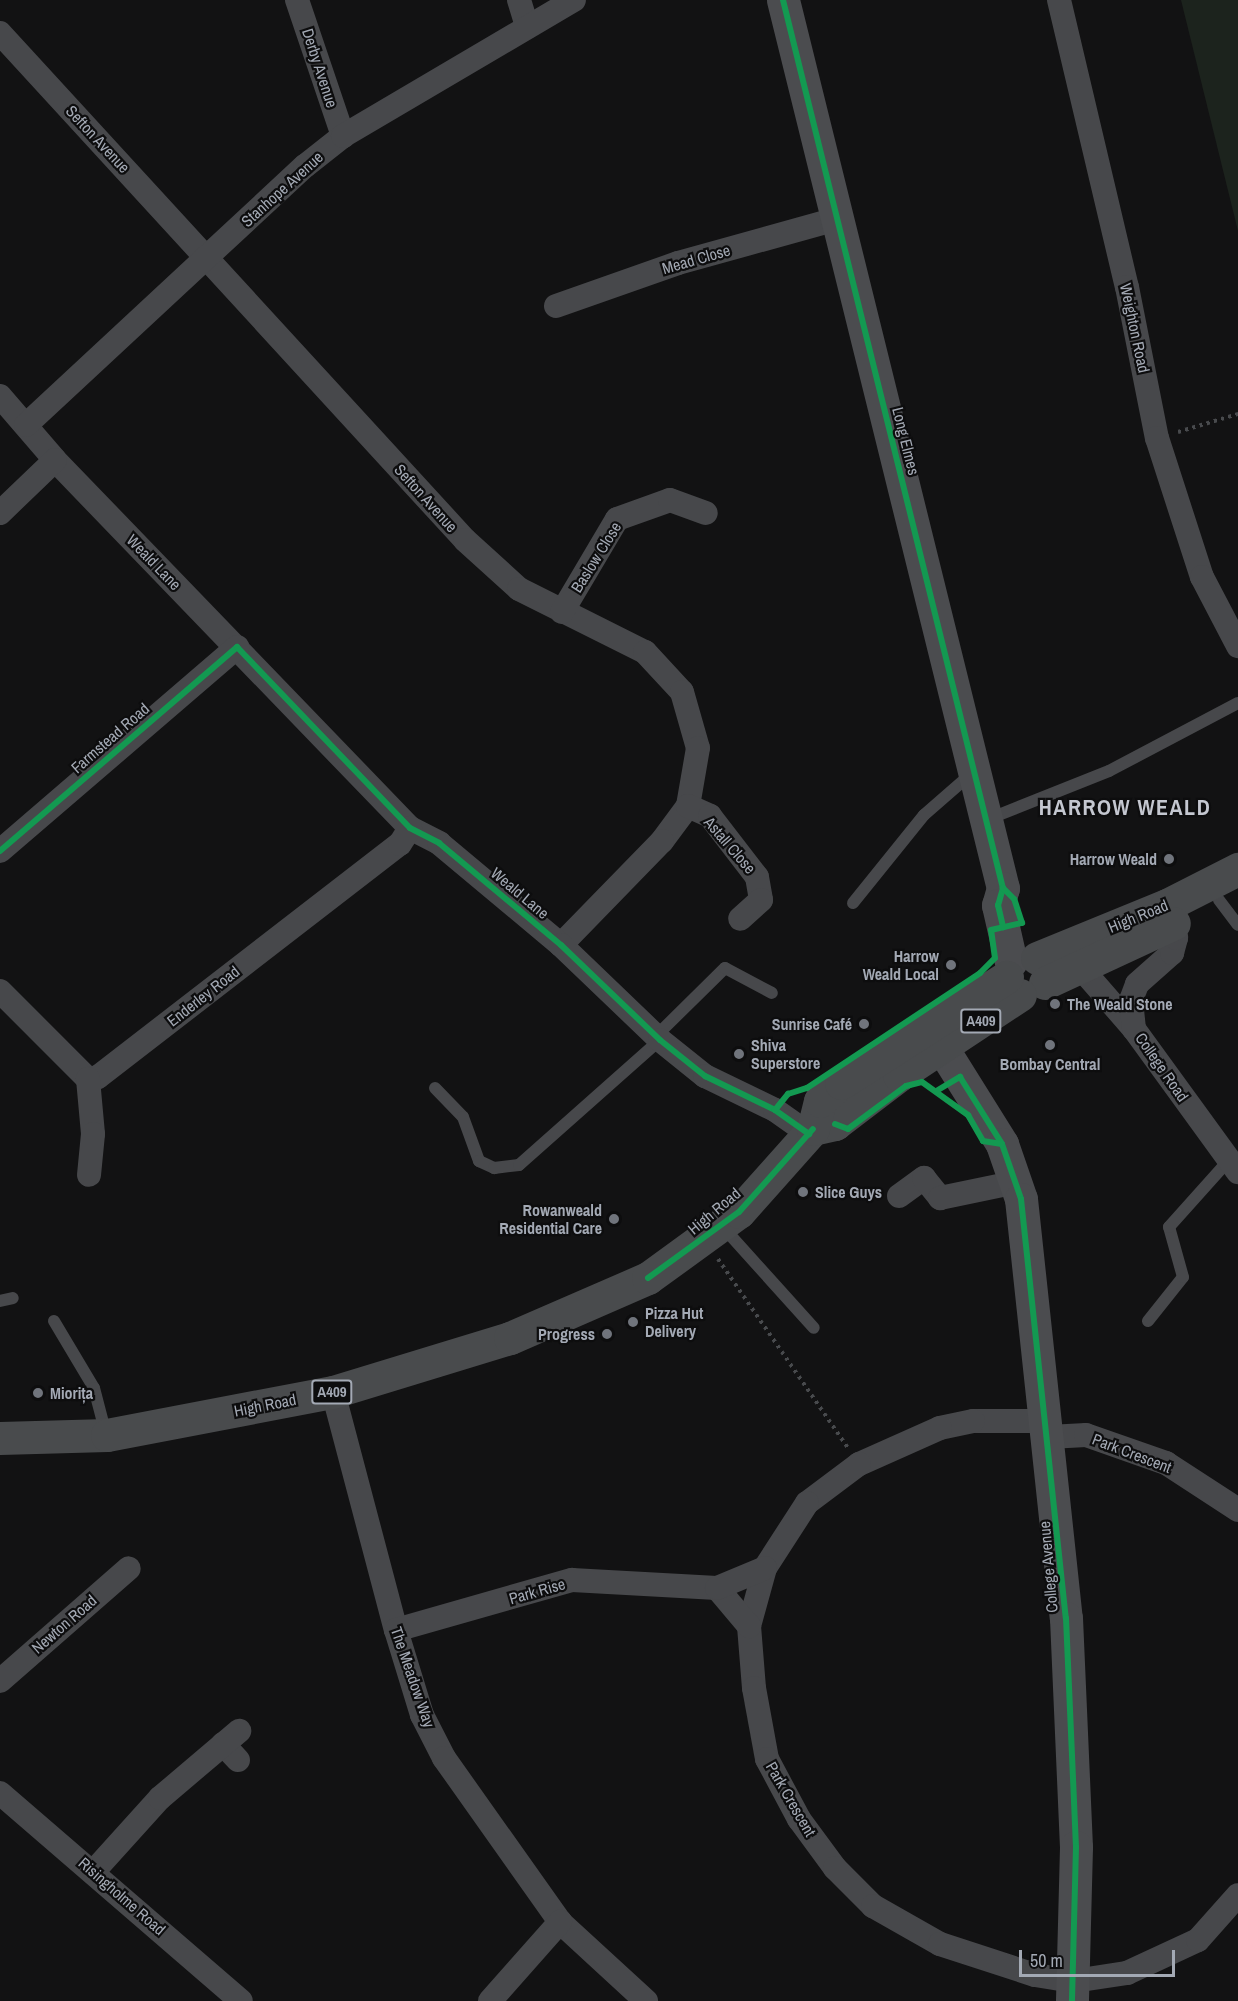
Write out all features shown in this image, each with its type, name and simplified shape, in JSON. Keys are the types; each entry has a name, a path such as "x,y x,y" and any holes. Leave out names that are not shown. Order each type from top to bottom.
{"main road":[{"name":"High Road","path":"1025,972 1080,967 1170,914 1238,869"},
{"name":"High Road","path":"0,1438 107,1435 333,1392 510,1338 648,1278 739,1212 811,1131 820,1101 872,1061 936,1037 1025,972 1170,914 1232,905"}],"street":[{"name":"Derby Avenue","path":"297,0 343,136"},
{"path":"519,0 527,27"},
{"name":"Stanhope Avenue","path":"26,425 305,166 343,136 574,0"},
{"name":"Long Elmes","path":"783,0 986,820 1002,888 998,905 1025,972"},
{"name":"Weighton Road","path":"1059,0 1127,287 1157,438 1202,577 1238,646"},
{"name":"Sefton Avenue","path":"0,33 465,540 519,589 645,652 682,692 698,748 688,806 662,841 561,945"},
{"name":"Mead Close","path":"556,306 678,263 837,219"},
{"name":"Weald Lane","path":"0,396 55,460 410,828 439,843 561,945 658,1038 705,1076 776,1110 811,1131"},
{"path":"0,513 55,460"},
{"name":"Baslow Close","path":"562,612 617,519 670,500 706,513"},
{"name":"Farmstead Road","path":"0,851 237,647"},
{"name":"Astall Close","path":"688,806 710,816 758,877 760,900 740,919"},
{"name":"Enderley Road","path":"87,1079 98,1077 400,844 410,828"},
{"path":"1134,1029 1131,1000 1137,984 1172,953 1170,914"},
{"name":"College Road","path":"1080,967 1134,1029 1233,1166"},
{"path":"0,991 87,1079 93,1134 89,1175"},
{"name":"College Avenue","path":"936,1037 1002,1144 1017,1182 1048,1429 1066,1618 1076,1847 1073,1991"},
{"path":"899,1196 924,1178 940,1198 1017,1182"},
{"name":"The Meadow Way","path":"333,1392 396,1630 422,1715 444,1758 560,1922 646,2001"},
{"name":"Park Crescent","path":"1238,1510 1166,1463 1086,1435 973,1421 951,1426 859,1464 807,1503 765,1568 749,1626 754,1688 767,1759 799,1819 835,1868 873,1906 940,1944 1035,1975 1073,1991 1126,1973 1198,1940 1238,1895"},
{"name":"Newton Road","path":"0,1681 129,1568"},
{"name":"Park Rise","path":"396,1630 572,1580 717,1588 765,1568"},
{"path":"717,1588 749,1626"},
{"path":"94,1871 160,1798 233,1745"},
{"name":"Risingholme Road","path":"0,1793 94,1871 241,2001"},
{"path":"490,2001 560,1922"}],"lane":[{"path":"986,820 1109,771 1238,703"},
{"path":"853,903 924,815 974,771"},
{"path":"435,1088 463,1117 479,1161 494,1168 519,1165 658,1038 725,968 772,993"},
{"path":"1148,1321 1183,1277 1169,1227 1233,1166"},
{"path":"712,1232 814,1328"},
{"path":"0,1301 13,1298"},
{"path":"54,1321 94,1388 107,1435"}],"path":[{"path":"1157,438 1238,414"},
{"path":"712,1232 859,1464"}],"shaded area":[{"path":"1181,0 1238,0 1238,231"}],"cycle path":[{"path":"783,0 1003,888 998,905 1003,927"},
{"path":"0,851 237,647 410,828 439,843 561,945 660,1040 705,1076 775,1110 809,1134"},
{"path":"775,1110 788,1094 807,1088 980,973 995,958 991,930 1022,923 1014,899 1003,888"},
{"path":"938,1090 960,1077 1002,1144 1021,1199 1066,1618 1076,1847 1072,2001"},
{"path":"835,1124 848,1129 906,1086 922,1082 968,1115 983,1141 1002,1144"},
{"path":"648,1278 739,1212 813,1129"}],"place":[{"name":"Harrow Weald","path":"1169,859"},
{"name":"Harrow Weald Local","path":"951,965"},
{"name":"The Weald Stone","path":"1055,1004"},
{"name":"Sunrise Café","path":"864,1024"},
{"name":"Bombay Central","path":"1050,1045"},
{"name":"Shiva Superstore","path":"739,1054"},
{"name":"Slice Guys","path":"803,1192"},
{"name":"Rowanweald Residential Care","path":"614,1219"},
{"name":"Pizza Hut Delivery","path":"633,1322"},
{"name":"Progress","path":"607,1334"},
{"name":"Miorița","path":"38,1393"}],"district":[{"name":"HARROW WEALD","path":"1125,808"}]}
